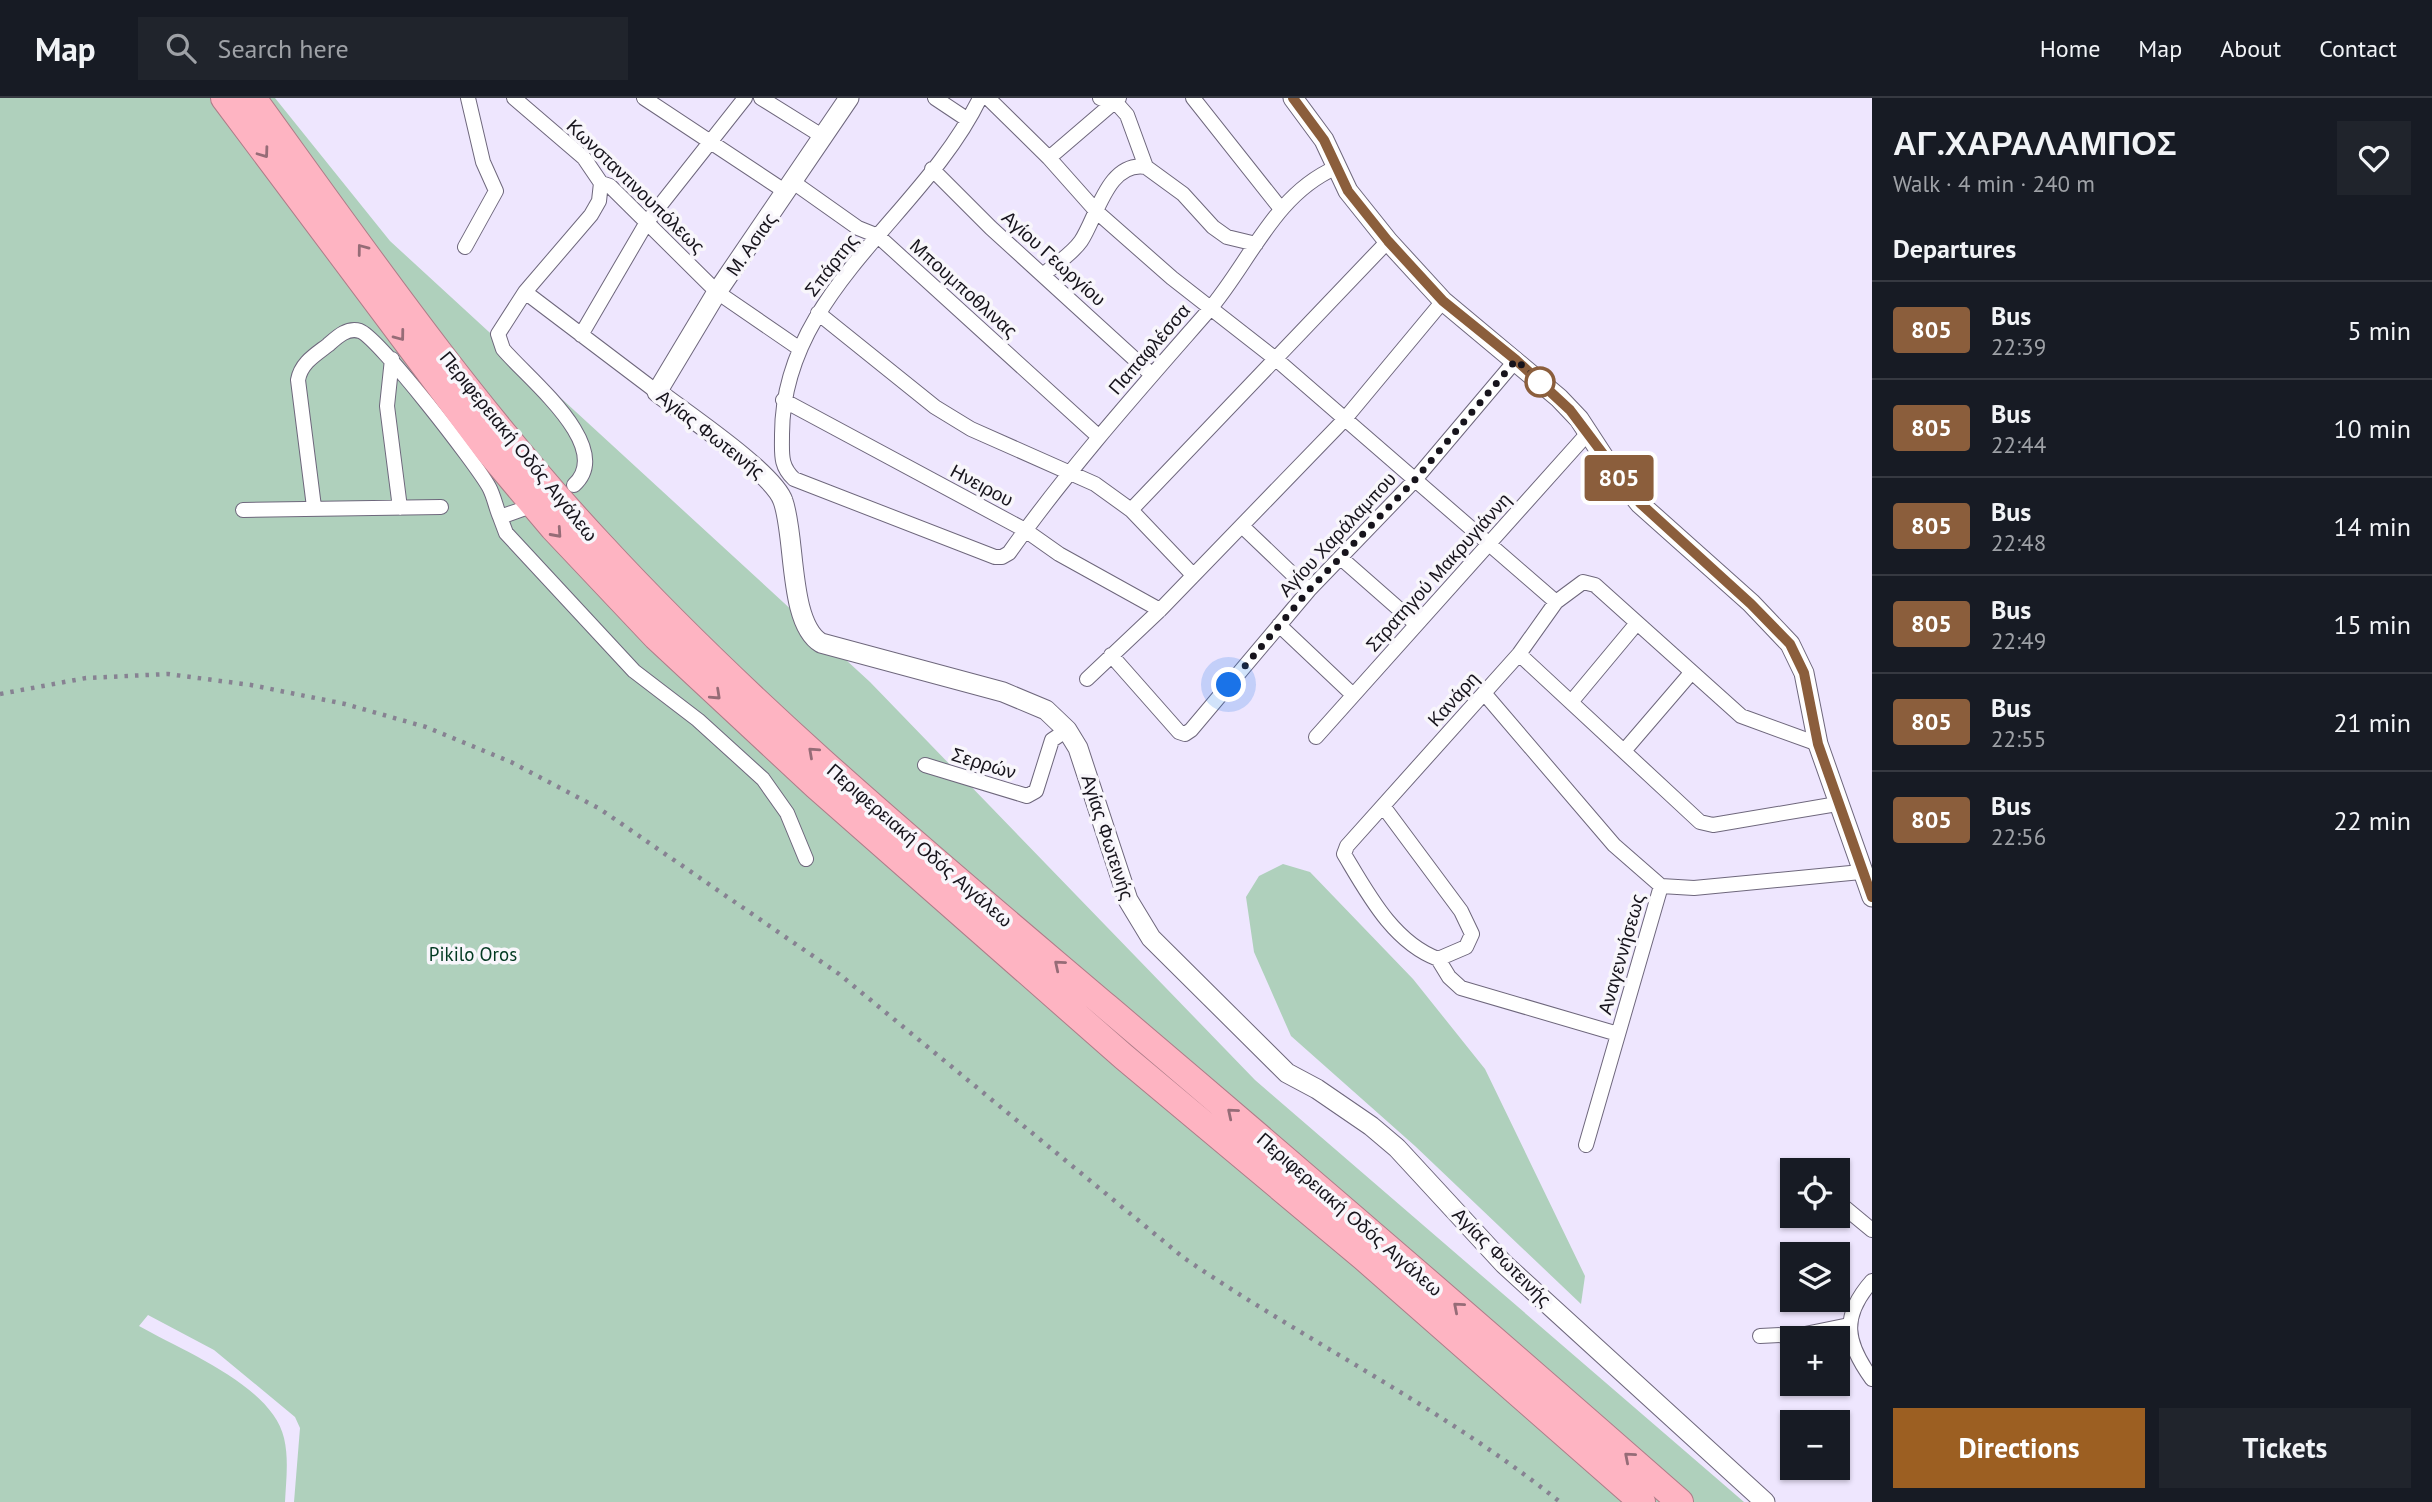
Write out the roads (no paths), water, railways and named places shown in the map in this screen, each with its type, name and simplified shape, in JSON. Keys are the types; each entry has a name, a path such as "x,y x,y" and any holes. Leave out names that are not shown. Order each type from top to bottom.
{"highway":[{"name":"Περιφερειακή Οδός Αιγάλεω","path":"224,98 496,461 553,528 656,637 816,786 1103,1039 1363,1257 1642,1502"},
{"name":"Περιφερειακή Οδός Αιγάλεω","path":"253,98 354,238 499,425 570,512 673,620 832,769 1385,1244 1680,1502"}],"street":[{"path":"464,247 496,191 483,162 468,98"},
{"name":"Κωνσταντινουπόλεως","path":"514,98 584,158 601,183 610,186 717,292 800,349"},
{"name":"Μπουμποθλινας","path":"644,98 708,142 858,228 878,236 1098,437"},
{"path":"581,335 647,222 745,98"},
{"path":"761,98 822,136"},
{"name":"Μ. Ασιας","path":"657,392 717,292 849,98"},
{"path":"935,98 968,120"},
{"name":"Σπάρτης","path":"980,98 968,120 932,169 836,285 818,313 800,349 783,400 782,464 794,479 995,556"},
{"path":"988,98 1049,158 1097,212 1277,360 1413,482 1556,602"},
{"path":"1192,98 1281,209"},
{"path":"1293,98 1324,140 1335,168 1388,241 1443,301 1516,360 1570,410 1611,468 1640,503 1751,604 1790,644 1804,673 1818,744 1837,804 1872,897"},
{"path":"1049,158 1110,100 1127,115 1146,167 1183,194 1220,232 1256,244"},
{"path":"1044,274 1075,248 1112,183 1131,168 1146,167"},
{"name":"Παπαφλέσσα","path":"995,556 1002,557 1009,553 1098,437 1211,307 1281,209 1301,188 1335,168"},
{"name":"Αγίου Γεωργίου","path":"932,169 1151,374"},
{"path":"574,485 585,471 587,460 582,439 499,344 498,334 525,292 591,215 599,201 601,183"},
{"path":"1131,510 1388,241"},
{"name":"Αγίας Φωτεινής","path":"525,292 657,392 777,488 786,514 803,617 813,638 821,643 1021,698 1046,710 1067,730 1087,772 1128,900 1151,939 1286,1073 1340,1105 1397,1148 1504,1264 1765,1502"},
{"path":"1087,679 1243,527 1344,420 1443,301"},
{"path":"818,313 935,407 971,429 1071,471 1131,510 1193,575"},
{"path":"314,507 299,371 341,334 350,330 360,331 392,359 489,487 506,533 515,544 634,671 698,720 763,779 787,813 807,859"},
{"path":"392,359 387,406 400,508"},
{"name":"Αγίου Χαράλαμπου","path":"1111,655 1179,732 1185,734 1309,590 1342,559 1413,482 1516,360"},
{"name":"Ηνειρου","path":"783,400 1025,530 1059,554 1160,610"},
{"name":"Στρατηγού Μακρυγιάννη","path":"1316,737 1588,433"},
{"path":"243,510 440,507"},
{"path":"500,517 523,509"},
{"path":"1243,527 1309,590"},
{"path":"1342,559 1416,624"},
{"name":"Κανάρη","path":"1438,959 1418,951 1399,936 1344,854 1347,846 1519,654 1556,602 1583,582 1595,585 1637,623"},
{"path":"1572,701 1637,623 1741,716 1818,744"},
{"path":"1279,625 1352,694"},
{"path":"1519,654 1700,822 1713,825 1837,804"},
{"path":"1624,751 1691,673"},
{"path":"1484,693 1614,845 1661,886"},
{"name":"Σερρών","path":"925,765 1023,795 1032,794 1038,786 1052,740 1067,730"},
{"path":"1383,806 1461,911 1472,934 1466,947 1438,959 1449,977 1461,988 1618,1034"},
{"name":"Αναγεννήσεως","path":"1586,1145 1661,886 1694,888 1861,872"},
{"path":"1850,1212 1872,1230"},
{"path":"1872,1281 1855,1304 1849,1325 1850,1343 1872,1379"},
{"path":"1760,1336 1805,1334 1849,1325"}],"railway":[{"path":"0,694 86,678 168,674 251,685 345,704 426,727 511,762 600,809 839,974 1184,1258 1469,1436 1560,1502"}],"park label":[{"name":"Pikilo Oros","path":"473,954"}]}
